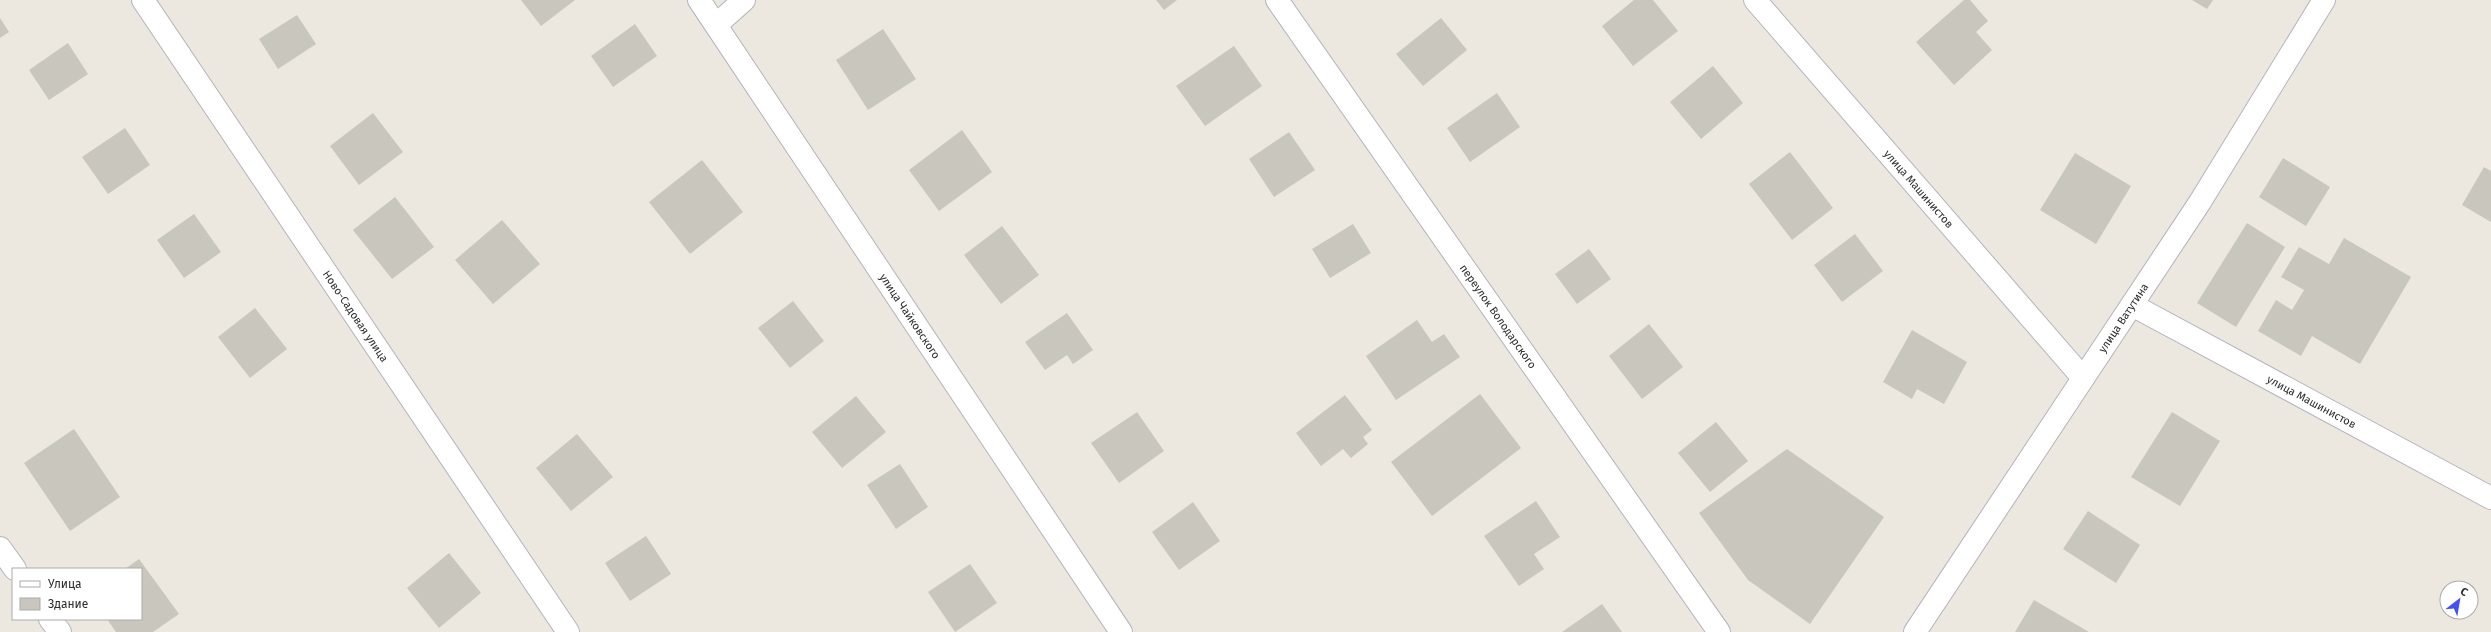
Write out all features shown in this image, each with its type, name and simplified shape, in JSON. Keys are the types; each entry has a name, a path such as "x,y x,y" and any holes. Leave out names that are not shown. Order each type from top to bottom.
{"street":[{"name":"Ново-Садовая улица","path":"143,0 568,632"},
{"name":"улица Чайковского","path":"699,0 1121,632"},
{"path":"716,25 744,0"},
{"name":"переулок Володарского","path":"1277,0 1719,632"},
{"name":"улица Машинистов","path":"1755,0 2083,378"},
{"name":"улица Ватутина","path":"1915,632 2200,202 2324,0"},
{"name":"улица Машинистов","path":"2132,305 2491,498"},
{"path":"0,548 14,568"},
{"path":"51,620 60,632"}],"building":[{"path":"521,0 575,0 541,26"},
{"path":"1156,0 1177,0 1164,10"},
{"path":"1634,0 1653,0 1678,31 1633,66 1602,26"},
{"path":"1964,0 1970,0 1988,21 1976,32 1992,50 1954,85 1916,42"},
{"path":"2192,0 2213,0 2207,9"},
{"path":"297,15 316,44 278,69 259,39"},
{"path":"0,18 9,32 0,38"},
{"path":"1441,18 1467,50 1423,86 1396,54"},
{"path":"635,24 657,56 613,87 591,56"},
{"path":"883,29 916,79 868,110 836,60"},
{"path":"68,43 88,74 49,100 29,70"},
{"path":"1234,46 1262,86 1205,126 1176,86"},
{"path":"1713,66 1743,103 1701,139 1670,102"},
{"path":"1497,93 1520,127 1470,162 1447,128"},
{"path":"373,113 403,152 359,185 330,146"},
{"path":"125,128 150,165 108,194 82,157"},
{"path":"962,130 992,172 939,211 909,170"},
{"path":"1289,132 1315,170 1274,197 1249,159"},
{"path":"1790,152 1833,208 1792,240 1749,184"},
{"path":"2075,153 2131,186 2096,244 2040,210"},
{"path":"2283,158 2330,187 2306,226 2259,197"},
{"path":"702,160 743,212 690,254 649,202"},
{"path":"2484,167 2491,171 2491,222 2462,205"},
{"path":"395,197 434,247 392,279 353,230"},
{"path":"194,214 221,252 184,278 157,240"},
{"path":"502,220 540,264 493,304 455,260"},
{"path":"2247,223 2285,247 2236,327 2197,303"},
{"path":"1353,224 1371,253 1330,278 1312,249"},
{"path":"1002,226 1039,275 1001,304 964,255"},
{"path":"1855,234 1883,271 1842,302 1814,265"},
{"path":"2344,238 2411,277 2360,364 2312,336 2301,356 2258,331 2276,300 2292,310 2304,290 2281,277 2299,247 2329,264"},
{"path":"1589,249 1611,279 1577,304 1555,274"},
{"path":"793,301 824,341 790,368 758,328"},
{"path":"255,308 287,349 250,378 218,337"},
{"path":"1067,313 1093,350 1073,364 1067,355 1045,370 1025,342"},
{"path":"1417,320 1432,342 1444,334 1460,357 1396,400 1366,356"},
{"path":"1649,324 1683,367 1642,399 1609,356"},
{"path":"1912,330 1967,362 1944,404 1917,389 1912,399 1883,382"},
{"path":"1480,394 1521,448 1432,516 1391,462"},
{"path":"1345,395 1372,430 1363,437 1368,444 1351,458 1343,449 1321,466 1296,433"},
{"path":"856,396 886,432 842,468 812,432"},
{"path":"1137,412 1164,451 1119,483 1091,443"},
{"path":"2172,412 2220,441 2180,506 2131,477"},
{"path":"1716,422 1748,461 1710,492 1678,453"},
{"path":"74,429 120,497 70,531 24,463"},
{"path":"577,434 613,477 571,511 536,468"},
{"path":"1787,449 1884,517 1810,624 1748,580 1699,513"},
{"path":"900,464 928,507 896,529 867,485"},
{"path":"1536,501 1560,537 1534,554 1544,569 1519,586 1484,536"},
{"path":"1193,502 1220,541 1179,570 1152,532"},
{"path":"2088,511 2140,545 2116,583 2063,549"},
{"path":"646,536 671,574 630,601 605,563"},
{"path":"449,553 481,593 439,628 407,588"},
{"path":"139,559 179,614 153,632 116,632 108,620 142,620 142,568 126,568"},
{"path":"970,564 997,603 955,632 928,592"},
{"path":"2034,600 2089,632 2015,632"},
{"path":"1602,604 1622,632 1562,632"}]}
